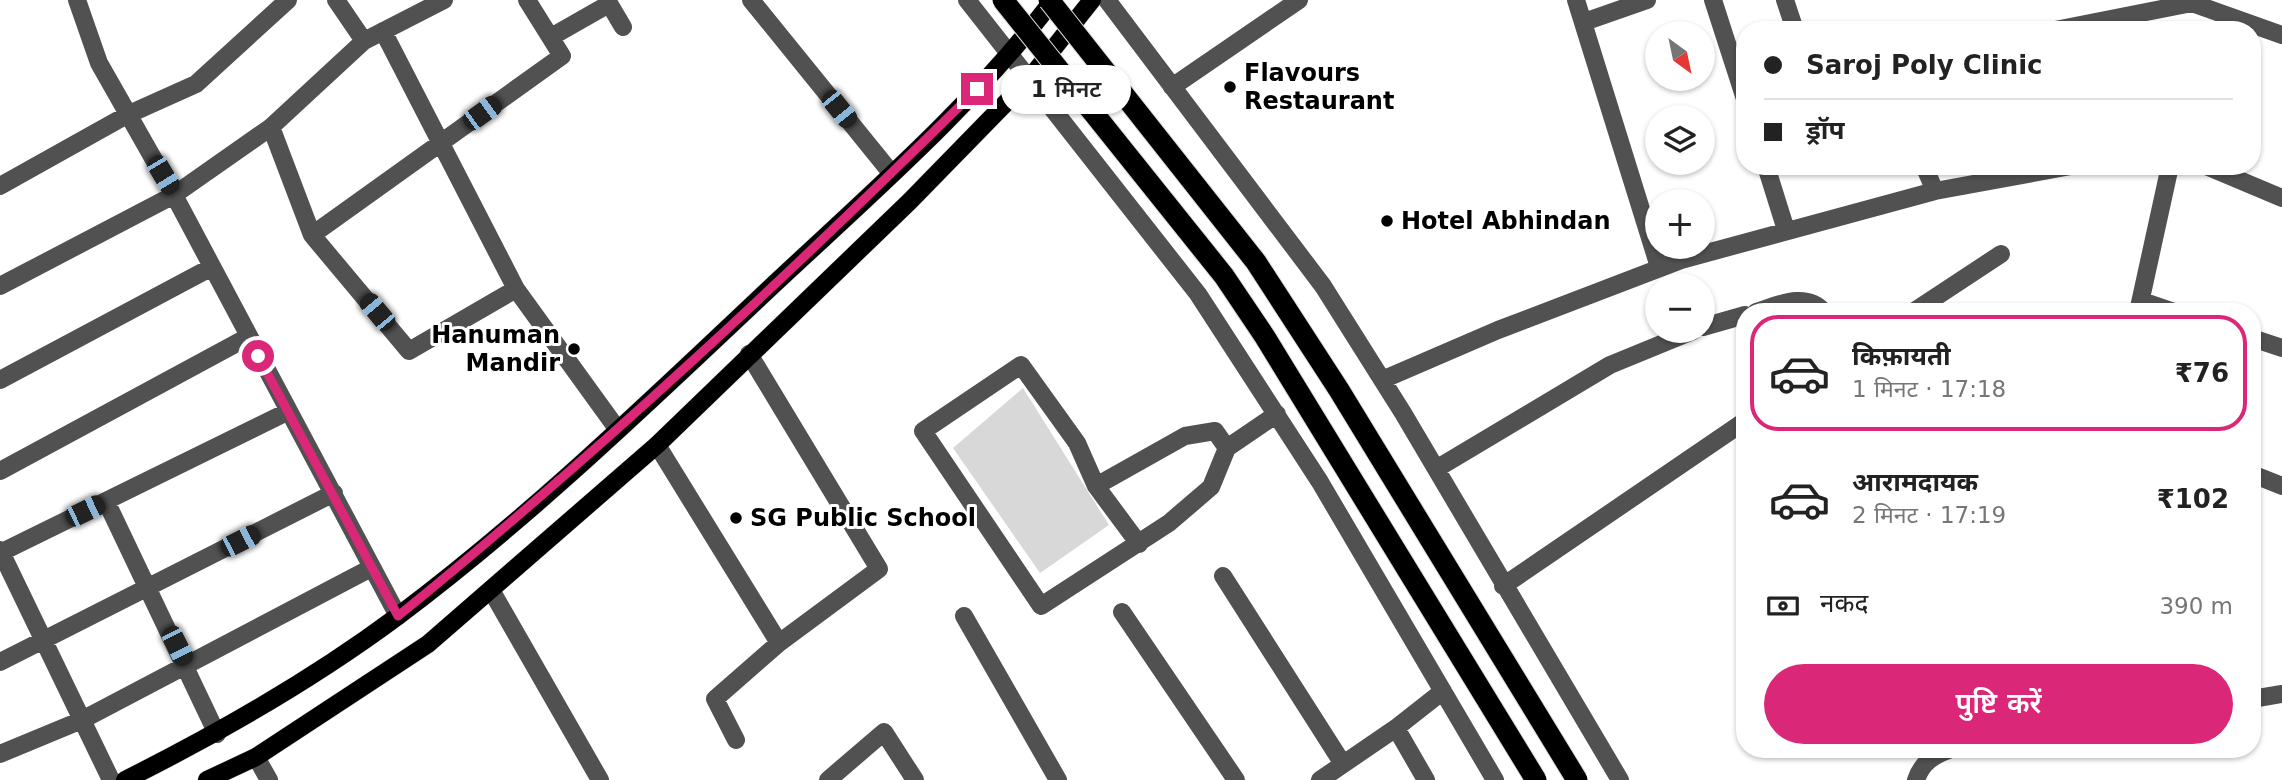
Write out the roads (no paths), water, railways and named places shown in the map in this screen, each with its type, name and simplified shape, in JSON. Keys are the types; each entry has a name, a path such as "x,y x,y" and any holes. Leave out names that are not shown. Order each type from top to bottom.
{"highway":[{"path":"1003,0 1231,286 1536,780"},
{"path":"1051,0 1256,262 1339,390 1577,780"}],"main road":[{"path":"125,780 217,734 290,690 398,616 510,525 618,430 892,174 1011,55 1051,0"},
{"path":"207,780 256,757 428,644 657,445 910,201 1030,78 1092,0"}],"street":[{"path":"77,0 99,63 174,195 287,412 334,493 398,616"},
{"path":"0,186 127,115 196,84 288,0"},
{"path":"336,0 364,41"},
{"path":"0,286 174,195 271,127 364,41 444,0"},
{"path":"312,235 562,56 527,0"},
{"path":"751,0 892,174"},
{"path":"967,0 1198,294 1277,414 1494,780"},
{"path":"1107,0 1323,286 1436,469 1620,780"},
{"path":"1172,87 1299,0"},
{"path":"1576,0 1659,267"},
{"path":"1584,22 1647,0"},
{"path":"1713,0 1736,71"},
{"path":"1785,0 1792,21"},
{"path":"551,37 608,2 623,27"},
{"path":"2100,21 2195,2 2245,21"},
{"path":"2261,27 2282,35"},
{"path":"383,31 516,289 618,430"},
{"path":"271,127 312,235 409,351 516,289"},
{"path":"1769,175 1786,230"},
{"path":"1928,175 1935,191"},
{"path":"1382,380 1498,330 1659,267 1935,191 2022,175"},
{"path":"2141,303 2168,175"},
{"path":"2227,175 2282,198"},
{"path":"1927,303 2001,254"},
{"path":"0,380 212,267"},
{"path":"1786,303 1808,300 1812,303"},
{"path":"1715,324 1736,318"},
{"path":"0,471 248,337"},
{"path":"2261,341 2282,348"},
{"path":"1436,469 1610,365 1664,343"},
{"path":"736,740 715,699 779,643 879,569 749,354"},
{"path":"1139,544 1096,486 1077,443 1021,365 923,431 1041,606 1139,544 1211,487 1227,448 1277,414"},
{"path":"111,780 0,552 287,412"},
{"path":"1503,586 1736,427"},
{"path":"1096,486 1185,436 1215,431 1227,448"},
{"path":"657,445 779,643"},
{"path":"2261,478 2282,486"},
{"path":"0,662 334,493"},
{"path":"106,501 217,734"},
{"path":"0,754 82,720 371,568"},
{"path":"1223,576 1343,764"},
{"path":"491,590 600,780"},
{"path":"1122,612 1236,780"},
{"path":"964,616 1058,780"},
{"path":"1320,780 1396,728 1443,691"},
{"path":"2261,698 2282,694"},
{"path":"1396,728 1426,780"},
{"path":"828,780 884,732 915,780"},
{"path":"256,757 269,780"},
{"path":"1916,780 1923,765 1932,758"}],"place":[{"name":"Flavours Restaurant","path":"1230,87"},
{"name":"Hotel Abhindan","path":"1387,221"},
{"name":"Hanuman Mandir","path":"574,349"},
{"name":"SG Public School","path":"736,518"}]}
